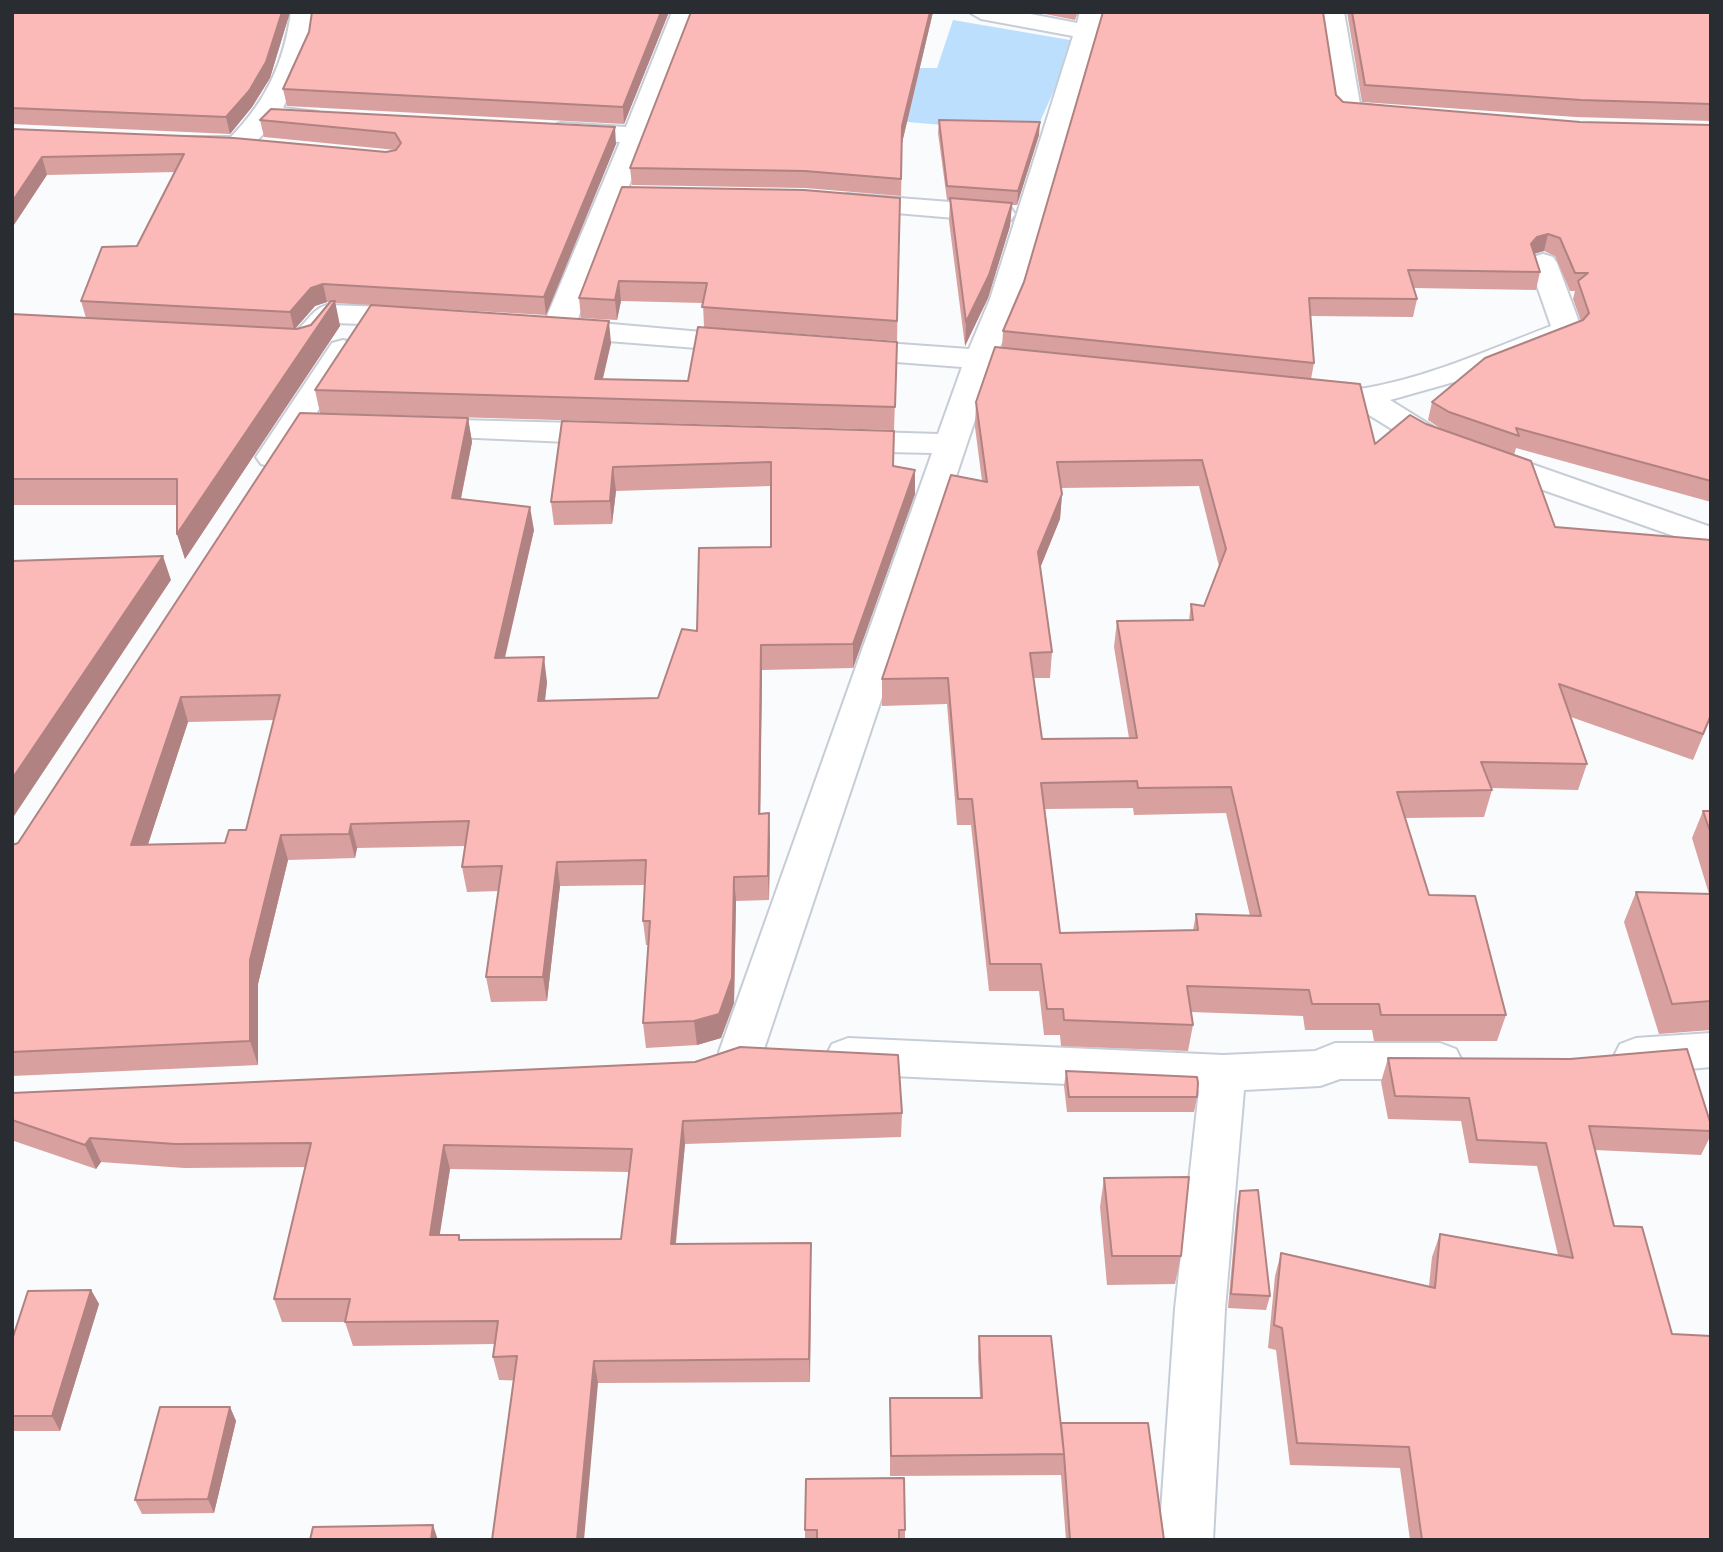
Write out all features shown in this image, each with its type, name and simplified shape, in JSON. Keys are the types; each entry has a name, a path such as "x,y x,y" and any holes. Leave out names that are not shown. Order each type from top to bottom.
{"street":[{"path":"238,145 267,115 298,47 303,12"},
{"path":"684,12 636,135 625,197 546,327 780,345"},
{"path":"981,12 1090,22 1005,299 980,359 951,444 760,1056 1223,1073 1320,1068 1335,1060 1481,1062"},
{"path":"1332,12 1349,111 1415,116"},
{"path":"267,115 336,119"},
{"path":"541,130 636,135"},
{"path":"172,142 265,147"},
{"path":"818,200 1031,217"},
{"path":"1281,390 1364,398 1464,370 1567,330 1543,263"},
{"path":"275,340 303,342 327,314 451,319"},
{"path":"256,482 308,424 365,315"},
{"path":"820,348 1035,365"},
{"path":"1364,398 1432,440 1623,505 1711,539"},
{"path":"392,427 643,435"},
{"path":"811,440 951,444"},
{"path":"1602,1059 1711,1051"},
{"path":"1186,1540 1200,1309 1223,1073"}],"water":[{"path":"953,20 1076,41 1035,133 896,121 771,69 937,68"}],"building":[{"path":"12,12 282,12 266,62 249,91 226,117 12,108"},
{"path":"312,12 661,12 623,107 283,89 309,32"},
{"path":"691,12 930,12 902,126 901,179 805,171 630,168"},
{"path":"1103,12 1323,12 1336,95 1343,102 1580,122 1711,125 1711,481 1516,428 1519,436 1449,412 1432,402 1485,358 1583,320 1589,313 1578,281 1588,273 1575,273 1560,238 1548,234 1537,237 1531,244 1540,272 1408,270 1417,299 1309,298 1314,363 1003,331 1024,282"},
{"path":"1352,12 1711,12 1711,104 1581,100 1365,85"},
{"path":"271,109 615,127 544,297 323,284 311,288 290,312 81,301 102,247 137,246 184,154 42,157 12,202 12,129 234,138 386,152 396,150 401,143 395,133 260,120"},
{"path":"939,120 1040,122 1018,191 947,186"},
{"path":"622,187 804,190 900,198 897,321 702,307 707,283 619,281 615,300 579,298"},
{"path":"950,198 1012,203 989,275 966,322"},
{"path":"331,301 335,301 177,534 177,479 12,479 12,314 297,329 311,325"},
{"path":"371,305 609,321 595,379 688,381 698,327 897,342 895,407 315,390"},
{"path":"995,347 1360,384 1375,444 1410,415 1426,424 1531,461 1555,527 1711,540 1711,715 1703,734 1559,684 1587,764 1481,762 1492,790 1397,792 1429,895 1475,896 1506,1015 1381,1015 1379,1004 1312,1004 1309,990 1187,986 1193,1025 1064,1020 1063,1009 1047,1009 1041,964 990,964 972,799 958,799 948,678 882,679 951,475 987,482 976,402","holes":["1202,460 1226,549 1204,606 1191,604 1193,620 1117,621 1137,738 1042,739 1030,653 1052,652 1038,552 1062,494 1057,462","1137,781 1138,788 1231,787 1261,916 1196,914 1198,930 1060,933 1041,783"]},
{"path":"300,413 468,418 452,498 530,507 495,658 544,657 538,701 658,698 682,629 697,631 699,548 771,547 771,462 613,467 610,501 551,502 562,421 894,431 893,466 915,470 853,644 761,645 759,814 769,813 768,876 734,877 732,978 719,1014 694,1021 643,1023 650,921 643,921 646,860 557,862 543,977 486,977 502,866 462,867 469,821 351,824 349,834 281,835 250,960 250,1041 12,1052 12,845 18,843","holes":["280,695 246,830 229,830 225,843 131,845 181,697"]},
{"path":"163,556 12,779 12,561"},
{"path":"1703,811 1711,811 1711,834"},
{"path":"1636,892 1711,894 1711,1001 1672,1004"},
{"path":"740,1047 898,1055 902,1113 683,1121 671,1244 811,1243 809,1359 594,1361 577,1540 492,1540 517,1356 493,1357 498,1321 345,1322 350,1299 274,1299 311,1143 175,1144 90,1138 85,1145 12,1120 12,1093 695,1062","holes":["444,1145 632,1149 621,1239 459,1240 459,1235 430,1235"]},
{"path":"1687,1049 1711,1131 1589,1126 1614,1226 1642,1227 1672,1334 1711,1336 1711,1540 1422,1540 1409,1447 1297,1443 1282,1328 1274,1325 1281,1253 1435,1288 1440,1234 1573,1258 1546,1143 1477,1140 1469,1098 1395,1096 1388,1058 1570,1059"},
{"path":"1066,1071 1197,1077 1197,1097 1069,1097"},
{"path":"1189,1177 1181,1256 1112,1256 1104,1178"},
{"path":"1258,1190 1270,1296 1231,1294 1240,1191"},
{"path":"91,1290 52,1416 12,1416 12,1340 28,1291"},
{"path":"979,1336 1051,1336 1064,1454 891,1456 890,1398 982,1398"},
{"path":"160,1407 230,1407 208,1499 135,1500"},
{"path":"1061,1423 1148,1423 1164,1540 1070,1540"},
{"path":"904,1478 905,1530 899,1530 899,1540 817,1540 817,1530 805,1530 806,1479"},
{"path":"433,1525 431,1540 310,1540 313,1527"}]}
